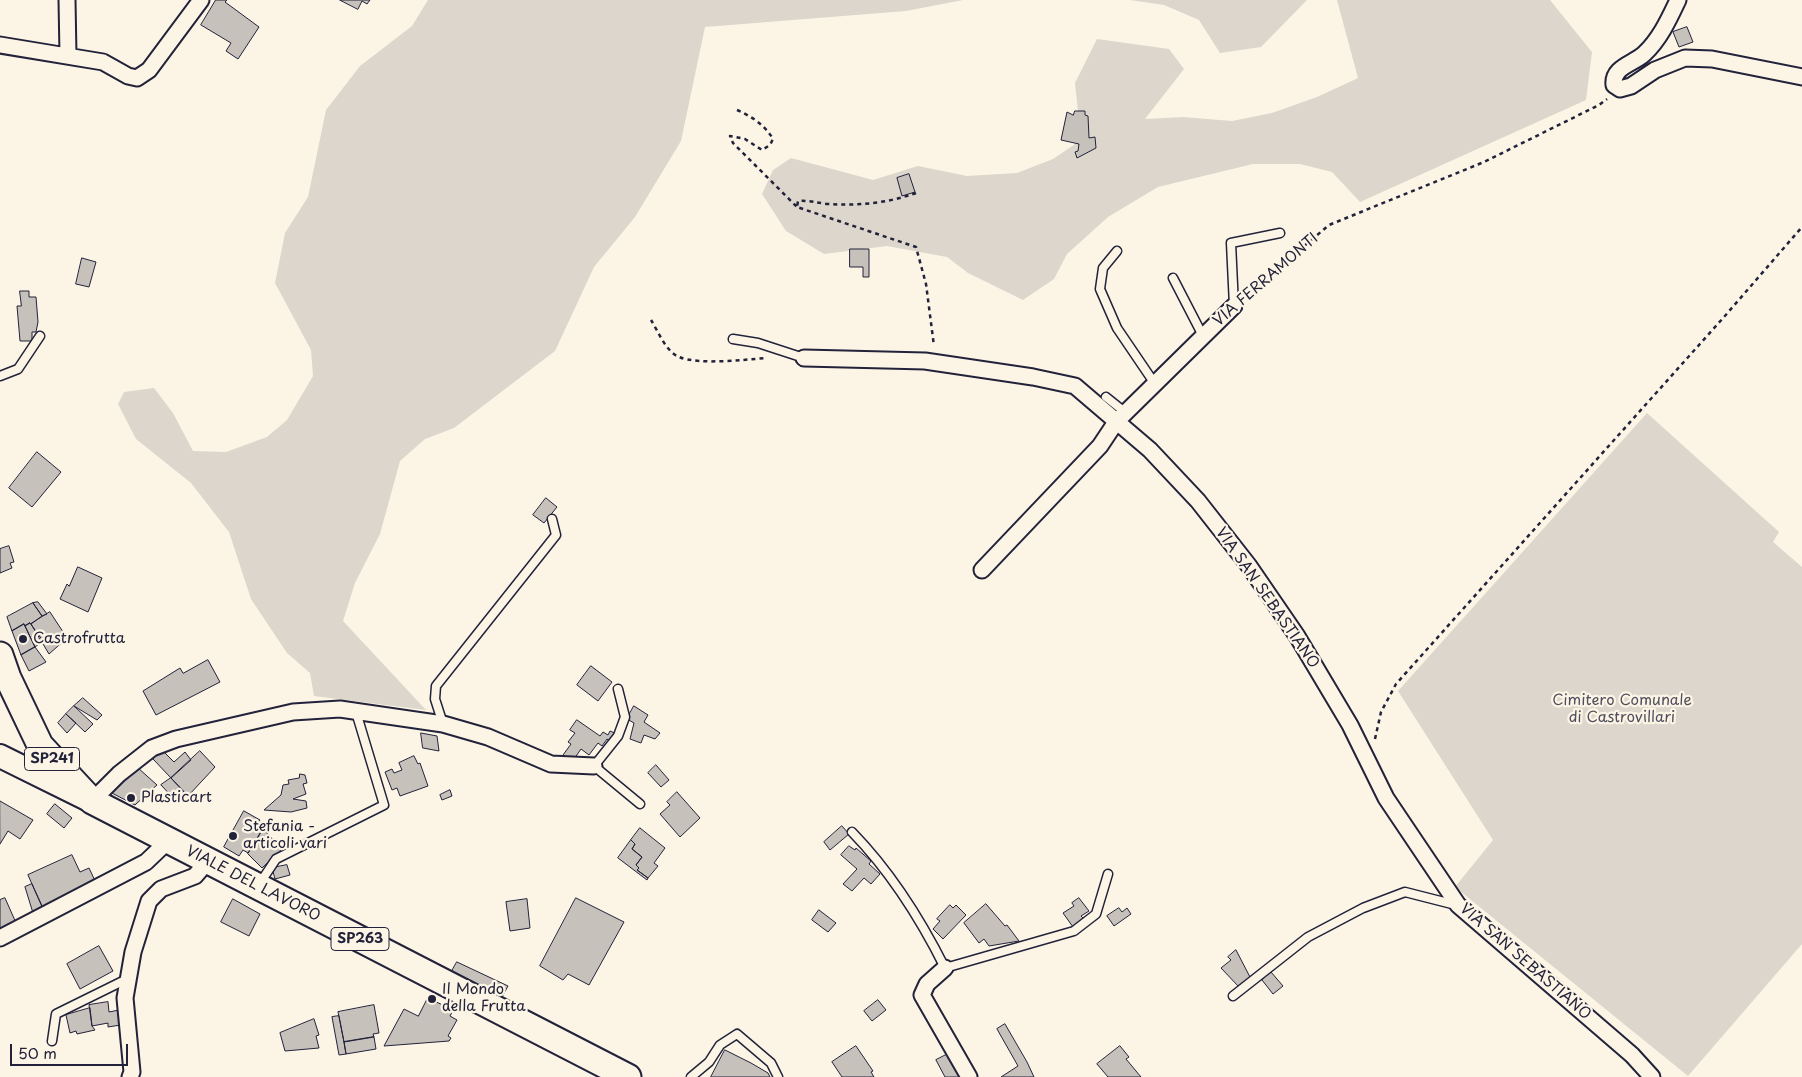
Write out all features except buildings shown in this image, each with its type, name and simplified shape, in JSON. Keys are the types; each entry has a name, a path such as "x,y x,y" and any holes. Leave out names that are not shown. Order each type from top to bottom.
{"main road":[{"name":"SP241","path":"2,675 40,745 92,801"},
{"name":"SP263","path":"0,756 92,801"},
{"name":"VIALE DEL LAVORO","path":"92,801 628,1077"}],"street":[{"path":"67,0 68,55"},
{"path":"0,44 103,62 128,76 137,78 149,70 201,0"},
{"path":"1678,0 1657,40 1644,54 1617,71 1613,78 1614,85 1620,89 1631,86 1655,70 1685,58 1712,59 1802,77"},
{"name":"VIA FERRAMONTI","path":"982,570 1100,446 1121,418 1234,306"},
{"name":"VIA SAN SEBASTIANO","path":"804,358 935,363 1033,377 1075,386 1121,418 1198,501 1249,566 1297,636 1350,725 1386,798 1458,905 1632,1055 1652,1077"},
{"path":"92,801 119,774 152,748 176,739 293,712 340,709 443,724 488,737 551,764 594,766"},
{"path":"0,938 146,862 168,841"},
{"path":"130,1077 132,1072 125,998 133,952 149,901 161,889 195,876 208,861"},
{"path":"945,968 927,984 922,995 969,1077"}],"lane":[{"path":"1234,306 1231,243 1280,233"},
{"path":"1117,251 1104,268 1100,289 1117,328 1155,384"},
{"path":"1173,278 1203,336"},
{"path":"0,376 18,369 40,336"},
{"path":"733,339 758,343 804,358"},
{"path":"1106,397 1121,418"},
{"path":"443,724 435,699 436,686 556,535 552,519"},
{"path":"618,689 624,717 618,736 594,766 640,804"},
{"path":"257,887 276,859 384,805 356,712"},
{"path":"852,832 880,860 925,927 945,968 1074,931 1096,914 1108,874"},
{"path":"1232,996 1308,936 1363,908 1405,892 1458,905"},
{"path":"52,1041 56,1014 129,978"},
{"path":"691,1077 709,1062 720,1045 737,1034 771,1063 778,1077"}],"path":[{"name":"VIA FERRAMONTI","path":"1234,306 1329,225 1484,162 1599,105 1620,89"},
{"path":"737,110 747,114 768,130 773,139 770,145 762,150 735,135 730,136 733,143 798,208 916,247 926,284 935,363"},
{"path":"798,208 798,201 808,200 826,204 850,205 879,203 916,193"},
{"path":"1369,764 1381,712 1396,684 1802,227"},
{"path":"652,320 666,346 678,357 726,362 771,358"}],"green space":[{"path":"428,0 963,0 906,11 705,27 681,141 635,217 594,267 555,351 454,428 425,439 400,461 380,534 355,583 343,621 426,710 314,696 310,673 287,653 251,599 229,532 191,483 136,439 118,404 124,392 154,388 173,413 193,451 226,452 267,437 287,420 313,376 311,350 275,283 285,233 308,197 326,110 360,66 412,26"},
{"path":"1130,0 1307,0 1261,47 1220,53 1199,20 1164,5"},
{"path":"1337,0 1550,0 1592,52 1586,100 1360,202 1332,172 1300,164 1253,164 1158,187 1108,217 1067,254 1054,279 1023,300 968,273 947,257 887,246 824,254 786,231 762,194 773,170 791,158 873,180 918,166 967,176 1017,173 1053,159 1081,140 1075,83 1097,39 1169,49 1184,69 1145,119 1183,117 1232,121 1272,113 1317,97 1358,78"},
{"name":"Cimitero Comunale di Castrovillari","path":"1647,413 1779,532 1773,542 1802,567 1802,944 1688,1076 1455,887 1493,840 1398,691"}],"place":[{"name":"Castrofrutta","path":"23,639"},
{"name":"Plasticart","path":"131,798"},
{"name":"Stefania - articoli vari","path":"233,836"},
{"name":"Il Mondo della Frutta","path":"432,999"}]}
